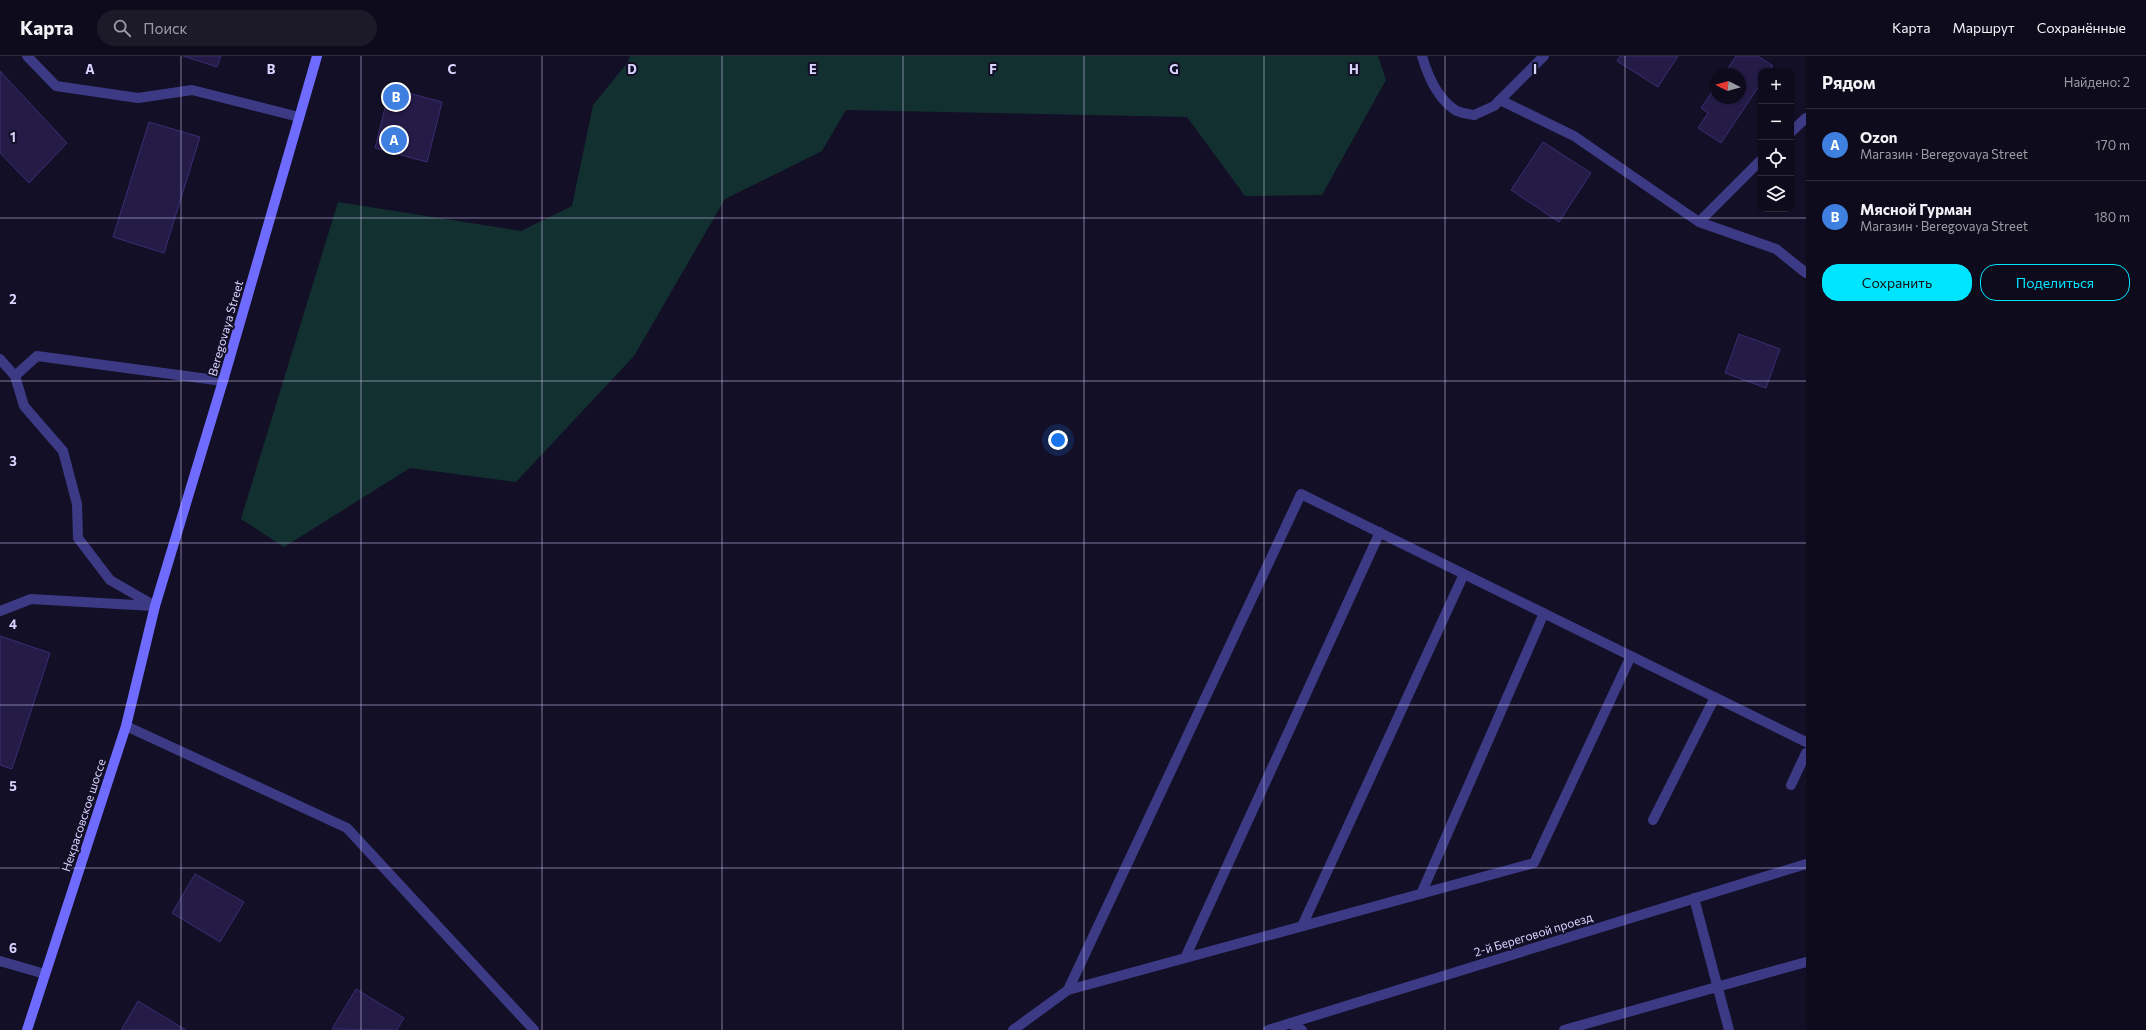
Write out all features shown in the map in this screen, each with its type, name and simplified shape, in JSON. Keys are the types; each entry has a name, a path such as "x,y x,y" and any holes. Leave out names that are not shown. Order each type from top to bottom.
{"main road":[{"name":"Beregovaya Street","path":"155,606 223,381 317,56"},
{"name":"Некрасовское шоссе","path":"27,1030 126,726 155,606"}],"street":[{"path":"27,56 56,86 138,98 192,90 299,118"},
{"path":"1422,56 1427,74 1439,96 1456,111 1474,115 1494,106 1544,56"},
{"path":"1500,100 1574,136 1699,222 1776,249 1806,273"},
{"path":"1794,129 1806,118"},
{"path":"1699,222 1758,163"},
{"path":"15,376 37,356 223,381"},
{"path":"0,359 15,376 24,406 63,451 77,504 78,538 110,580 155,606"},
{"path":"1068,990 1301,494 1806,742"},
{"path":"1185,958 1380,532"},
{"path":"1302,926 1464,574"},
{"path":"0,611 31,599 155,606"},
{"path":"1421,894 1544,613"},
{"path":"1013,1030 1068,990 1534,864 1631,656"},
{"path":"1653,820 1715,697"},
{"path":"126,726 347,828 534,1030"},
{"path":"1791,785 1806,753"},
{"name":"2-й Береговой проезд","path":"1268,1030 1806,864"},
{"path":"1694,898 1729,1030"},
{"path":"0,961 45,974"},
{"path":"1564,1030 1718,988 1806,962"},
{"path":"1290,1023 1302,1030"}],"green space":[{"path":"630,56 1378,56 1386,80 1322,195 1245,196 1187,117 846,110 822,151 725,199 634,356 516,482 410,468 284,547 241,519 338,202 521,231 572,206 593,105 628,62"}],"building":[{"path":"183,56 221,56 217,67"},
{"path":"1620,56 1678,56 1658,87 1617,61"},
{"path":"1736,56 1758,56 1773,66 1771,68 1758,68 1758,88 1721,143 1698,128 1708,113 1701,108 1710,95 1710,104 1746,104 1746,68 1728,68"},
{"path":"0,71 67,143 29,183 0,153"},
{"path":"390,88 442,102 427,162 375,148"},
{"path":"149,122 200,137 164,253 113,237"},
{"path":"1543,142 1591,173 1559,222 1511,190"},
{"path":"1739,334 1780,349 1766,388 1725,373"},
{"path":"0,636 50,653 12,769 0,765"},
{"path":"195,874 244,902 220,942 172,913"},
{"path":"356,989 404,1018 397,1030 332,1029"},
{"path":"138,1001 186,1030 121,1030"}],"place":[{"name":"Мясной Гурман","path":"396,97"},
{"name":"Ozon","path":"394,140"}]}
